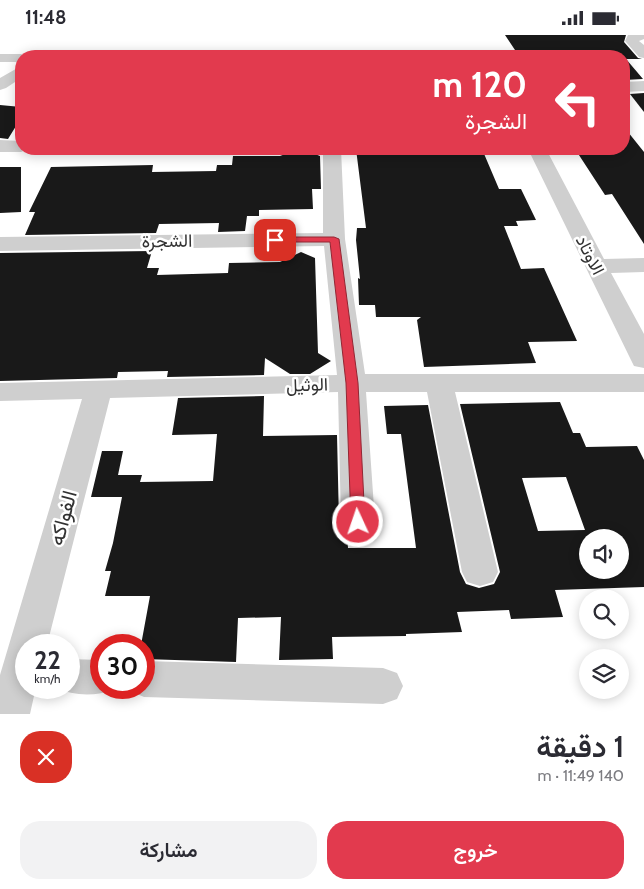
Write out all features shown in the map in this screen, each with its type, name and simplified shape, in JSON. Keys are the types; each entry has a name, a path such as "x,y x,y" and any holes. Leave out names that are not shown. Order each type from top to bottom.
{"street":[{"path":"644,35 637,36 632,41 644,54"},
{"path":"0,58 15,58"},
{"path":"0,85 15,75"},
{"path":"630,87 644,86"},
{"path":"0,146 15,146"},
{"path":"332,155 334,239 352,383 358,522"},
{"name":"الاوتاد","path":"540,155 644,360"},
{"name":"الشجرة","path":"0,243 334,239"},
{"path":"595,265 644,265"},
{"name":"الوثيل","path":"0,392 98,391 352,383 644,383"},
{"path":"439,383 480,572"},
{"name":"الفواكه","path":"33,634 98,391"},
{"path":"155,679 382,686"},
{"name":"الفواكه","path":"9,714 15,694"}],"building":[{"path":"505,35 626,35 624,42 638,58 642,59 630,59 630,50 515,50"},
{"path":"630,64 643,79 630,80"},
{"path":"644,93 644,112 630,94"},
{"path":"0,105 15,106 15,128 8,139 0,138"},
{"path":"630,134 644,152 644,244 612,194 605,195 579,155 630,155"},
{"path":"357,155 485,155 499,189 521,189 536,220 516,221 518,226 504,226 521,269 544,268 577,341 528,342 536,363 424,367 417,320 421,317 376,317 375,305 359,305 358,278 360,279 356,240 357,228 366,228"},
{"path":"233,156 320,156 321,189 312,189 313,209 259,210 259,216 247,216 245,231 218,232 219,223 159,224 156,233 25,235 35,212 29,212 51,167 153,165 152,172 216,171 217,165 232,165"},
{"path":"0,167 21,167 21,212 0,213"},
{"path":"152,251 147,268 159,268 157,275 228,273 229,263 280,262 301,252 315,258 318,353 331,361 310,374 290,374 265,358 264,375 167,377 168,371 118,372 117,378 0,381 0,253"},
{"path":"264,396 263,436 337,435 339,522 347,533 348,548 416,548 401,434 387,434 384,406 428,405 460,572 466,584 479,588 494,584 500,572 460,404 560,402 573,433 580,433 586,447 637,446 644,460 644,587 555,590 563,617 511,619 509,610 457,612 462,632 406,634 406,636 332,637 333,659 279,660 281,617 238,618 236,662 155,659 155,634 143,634 150,596 105,596 111,571 105,571 113,543 122,497 91,497 102,451 123,451 118,475 142,475 140,482 213,481 217,434 172,435 178,398","holes":["566,477 585,529 629,529 629,579 579,579 579,530 538,531 522,478"]}],"route":[{"path":"275,240 334,239 352,383 358,522"}]}
